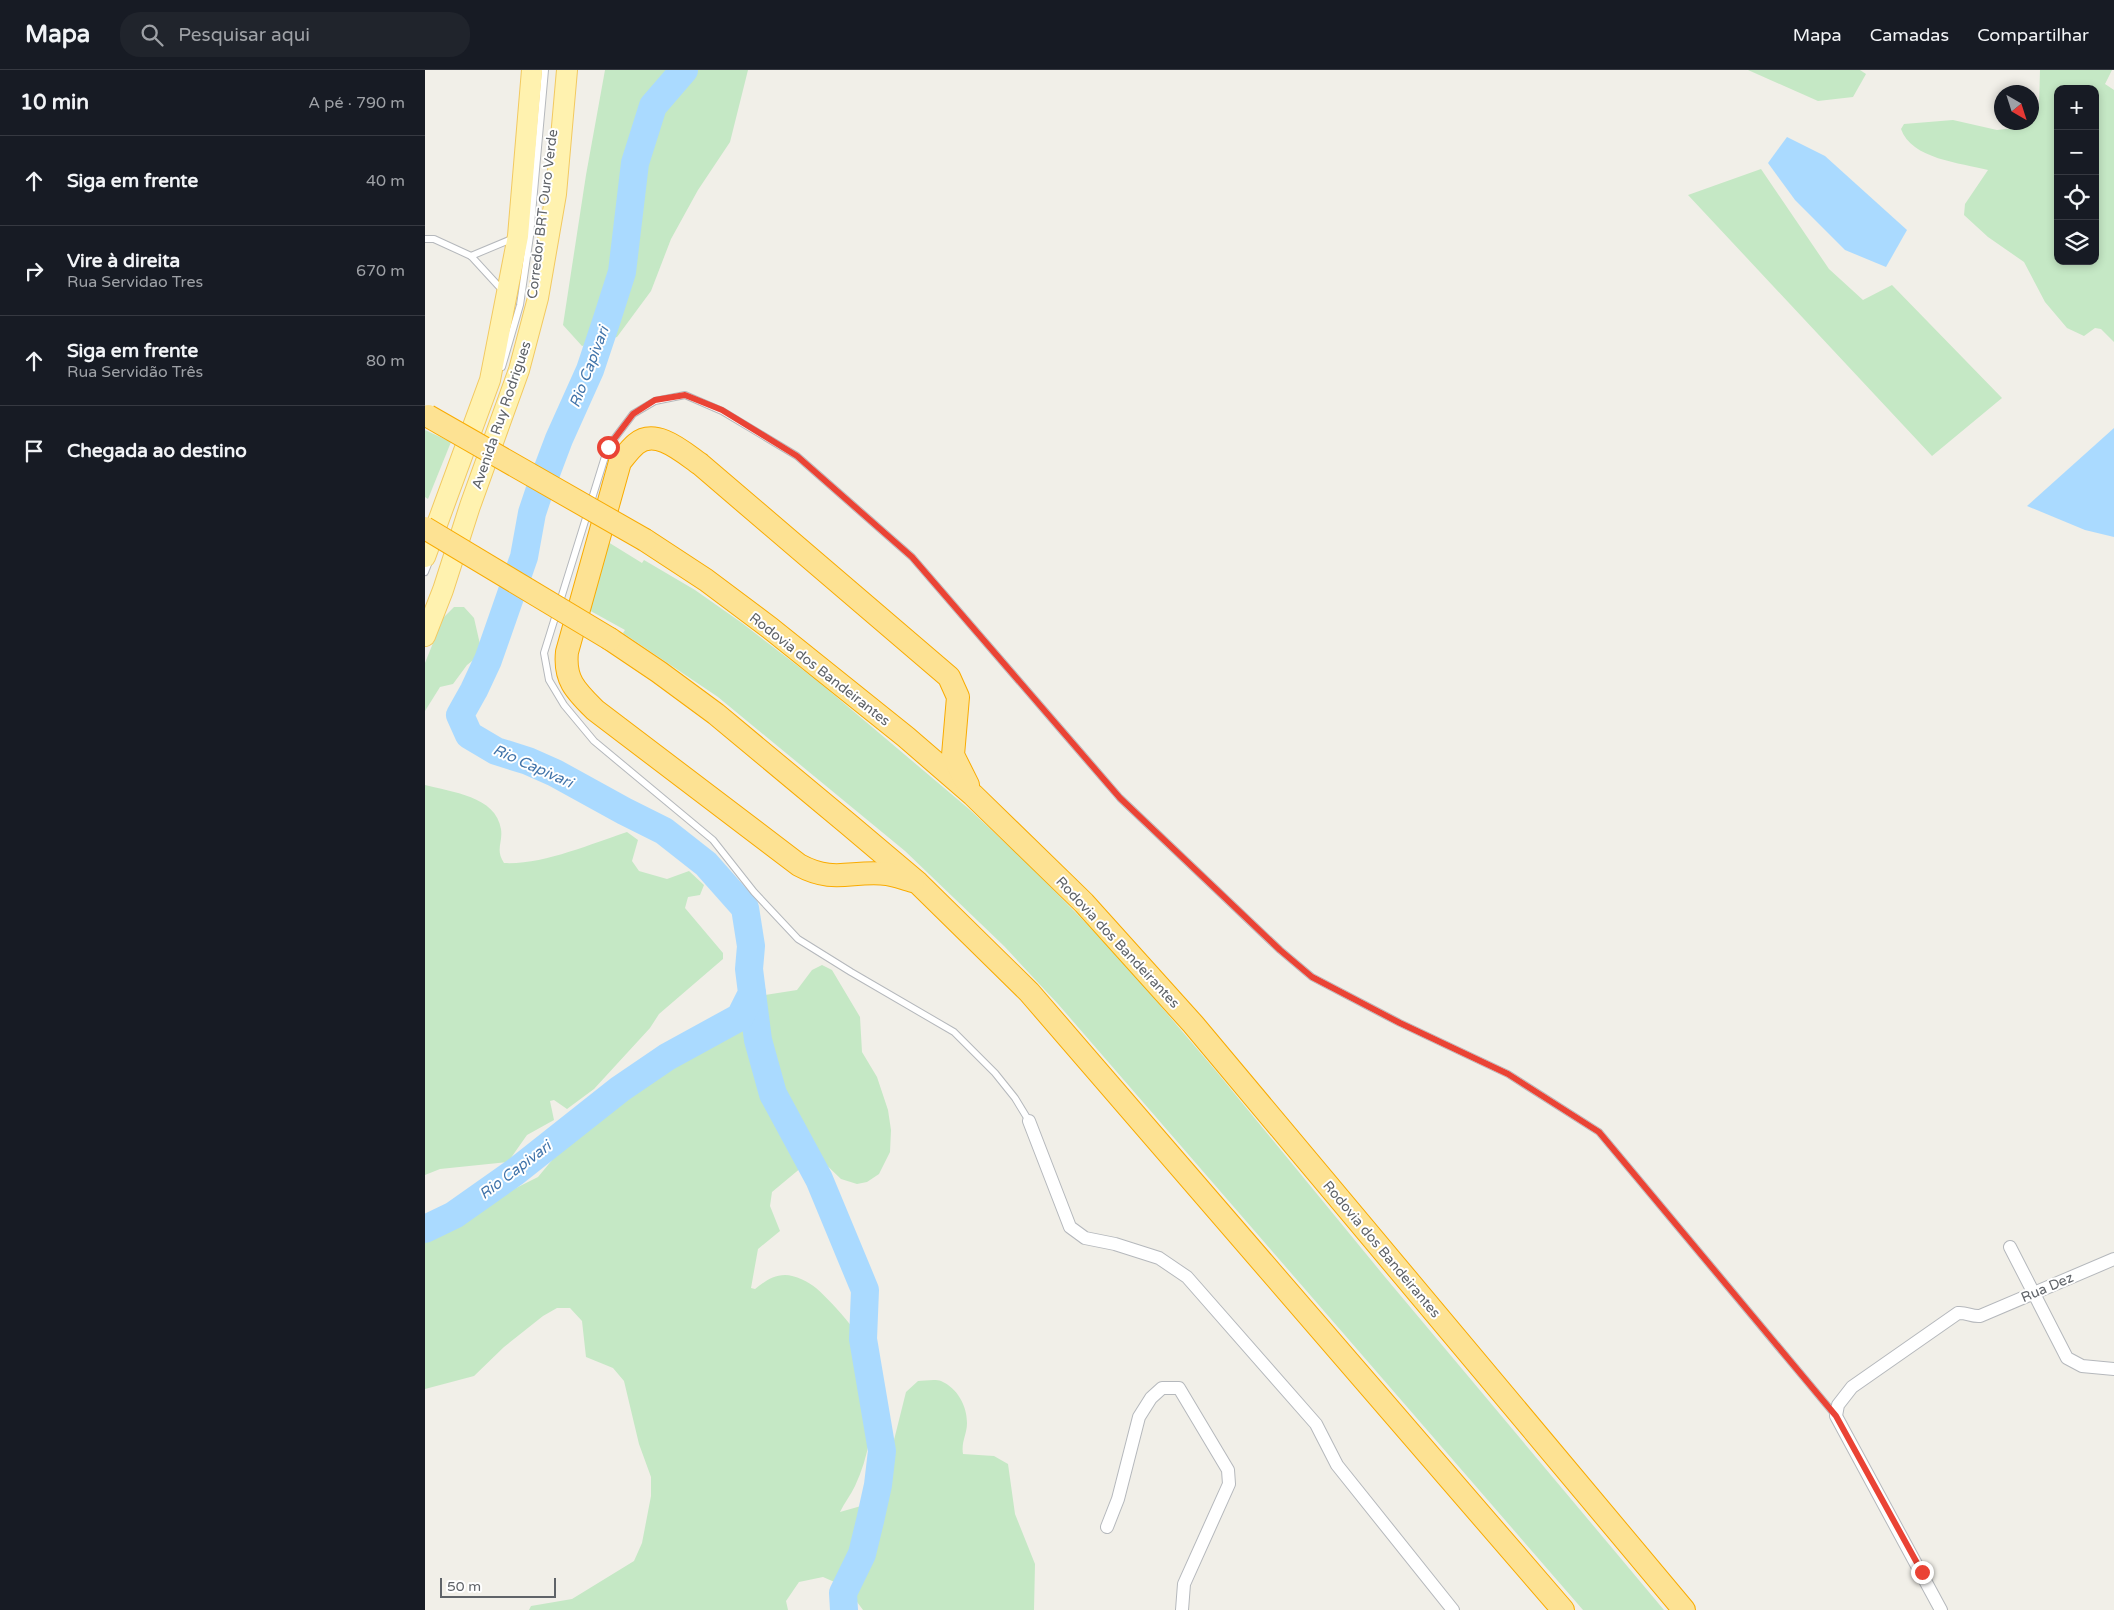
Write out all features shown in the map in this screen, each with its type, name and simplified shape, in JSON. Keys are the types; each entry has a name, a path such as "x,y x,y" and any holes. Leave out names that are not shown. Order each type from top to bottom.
{"highway":[{"name":"Rodovia dos Bandeirantes","path":"427,416 645,540 706,580 831,676 973,795 1084,903 1193,1024 1684,1610"},
{"path":"918,883 889,874 868,873 830,876 813,872 799,865 595,710 577,692 571,682 566,666 567,652 620,462 637,443 651,438 664,442 700,464 949,677 958,696 953,755 973,795"},
{"path":"425,528 610,639 659,672 716,714 918,883 1029,992 1563,1610"}],"main road":[{"name":"Avenida Ruy Rodrigues","path":"425,557 490,380 518,236 532,70"},
{"name":"Avenida Ruy Rodrigues","path":"425,636 443,590 476,489 519,370 538,298 556,194 567,70"}],"street":[{"path":"1029,1121 1070,1227 1085,1238 1115,1244 1159,1258 1187,1277 1316,1424 1337,1465 1453,1610"},
{"path":"2010,1246 2067,1358 2082,1366 2114,1369"},
{"name":"Rua Dez","path":"1836,1416 1838,1405 1852,1387 1958,1313 1964,1312 1980,1316 2114,1259"},
{"path":"1107,1527 1118,1499 1139,1417 1151,1398 1162,1388 1179,1388 1228,1470 1229,1484 1184,1584 1182,1610"},
{"path":"1836,1416 1941,1610"}],"lane":[{"name":"Corredor BRT Ouro Verde","path":"500,375 519,305 531,236 545,70"},
{"path":"557,90 559,70"},
{"name":"Corredor BRT Ouro Verde","path":"448,547 508,384 521,340 531,305 544,217"},
{"path":"471,256 518,236"},
{"path":"425,239 434,239 471,256 506,295"},
{"path":"1029,1121 1015,1098 995,1073 953,1032 851,972 798,938 754,892 713,840 594,741 564,705 549,680 544,653 608,447 633,414 655,400 685,395 722,410 797,456 912,557 1120,798 1280,950 1312,977 1400,1023 1508,1074 1599,1132 1836,1416"},
{"path":"425,572 484,419"}],"green space":[{"path":"605,70 748,70 730,142 698,190 671,239 651,291 617,337 582,346 563,325 586,175"},
{"path":"1748,70 1860,70 1866,74 1853,97 1818,101"},
{"path":"2040,70 2112,70 2105,84 2114,90 2114,342 2101,329 2095,328 2084,336 2067,328 2045,302 2024,262 1988,237 1964,215 1965,204 1988,170 1951,162 1926,153 1915,147 1901,129 1904,124 1953,120 1994,130 2039,130"},
{"path":"1761,169 1829,269 1863,300 1892,285 2002,398 1932,456 1688,195"},
{"path":"425,430 451,442 428,499 425,497"},
{"path":"608,542 642,563 644,560 695,590 742,623 820,683 969,809 1029,865 1124,963 1664,1610 1583,1610 1058,1004 1004,946 905,851 718,697 623,633 625,630 587,609"},
{"path":"454,607 464,607 474,618 482,653 467,665 453,684 440,687 425,711 425,663 443,618"},
{"path":"425,785 471,797 491,809 501,829 500,854 504,863 519,863 550,857 627,832 638,840 632,861 639,871 667,879 689,871 704,885 700,895 688,897 685,908 723,953 723,959 659,1014 650,1028 594,1089 567,1109 554,1100 550,1101 554,1120 527,1135 508,1162 440,1169 425,1175"},
{"path":"822,965 832,970 860,1017 862,1052 877,1077 888,1110 891,1130 890,1152 879,1174 867,1182 857,1184 841,1179 816,1155 809,1155 802,1167 772,1192 770,1206 780,1231 758,1249 751,1288 755,1289 769,1279 781,1275 793,1276 810,1283 851,1325 871,1358 874,1397 869,1443 861,1472 840,1512 868,1504 887,1490 892,1448 906,1392 918,1381 941,1381 952,1388 960,1398 967,1416 963,1454 994,1456 1008,1464 1015,1514 1035,1564 1034,1610 863,1610 846,1587 823,1577 799,1582 786,1601 788,1610 529,1610 531,1606 572,1599 634,1561 642,1543 651,1496 651,1477 639,1444 624,1381 613,1368 586,1357 582,1321 570,1308 557,1308 543,1316 504,1347 474,1376 425,1389 425,1233 454,1212 514,1189 538,1177 618,1081 667,1056 732,1014 759,1012 764,1007 765,995 797,990 812,970"}],"water":[{"path":"1787,137 1825,156 1907,230 1886,267 1845,250 1795,200 1768,163"},
{"path":"2114,428 2114,537 2085,530 2027,506"}],"waterway":[{"name":"Rio Capivari","path":"425,1229 454,1215 515,1172 620,1089 667,1057 740,1017 752,993 749,969 751,946 745,908 706,864 664,831 555,773 528,761 496,751 469,735 460,715 488,660 524,557 532,513 539,492 559,439 590,370 622,272 635,163 653,106 684,70"},
{"path":"752,993 758,1040 773,1094 819,1179 865,1290 863,1339 882,1451 878,1485 862,1554 843,1593 844,1610"}],"route":[{"path":"608,447 633,414 655,400 685,395 722,410 797,456 912,557 1120,798 1280,950 1312,977 1400,1023 1508,1074 1599,1132 1836,1416 1922,1572"}]}
